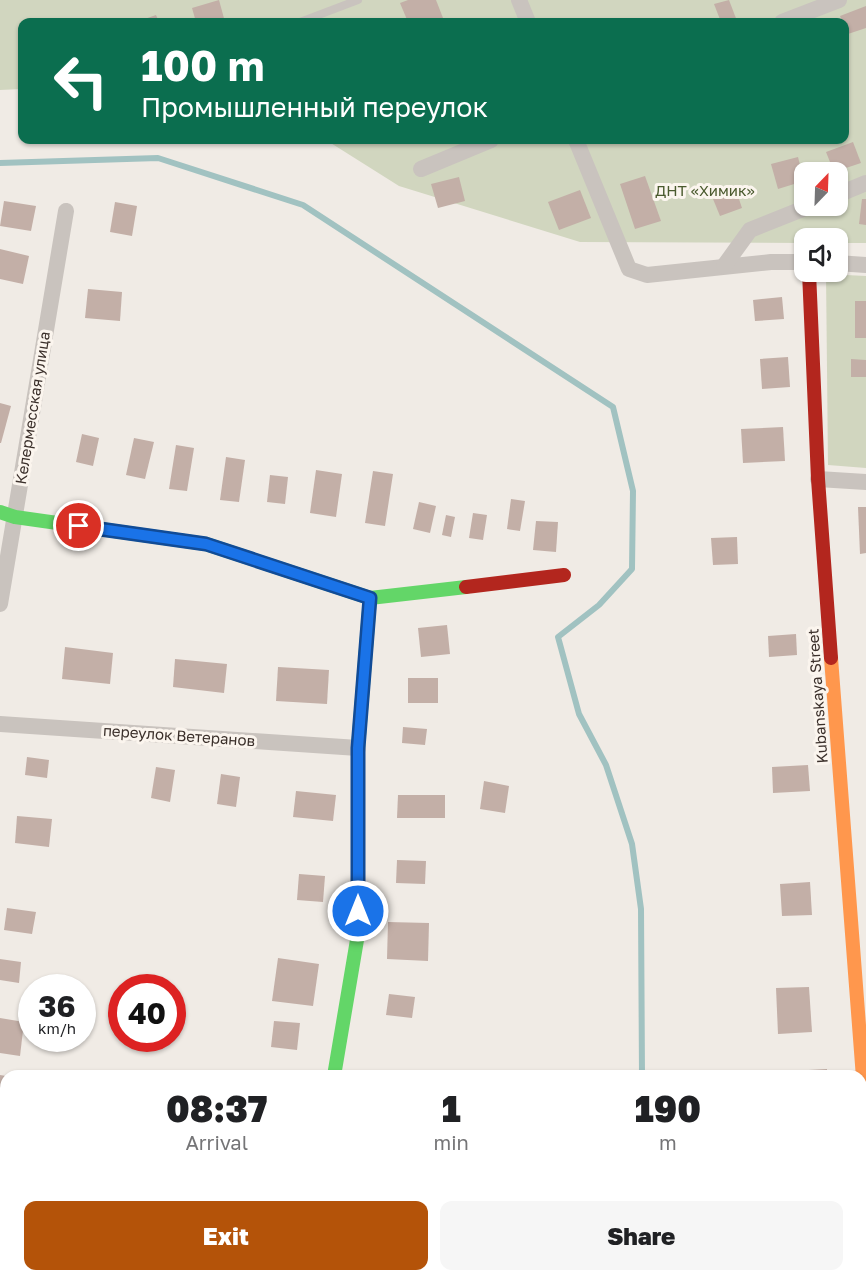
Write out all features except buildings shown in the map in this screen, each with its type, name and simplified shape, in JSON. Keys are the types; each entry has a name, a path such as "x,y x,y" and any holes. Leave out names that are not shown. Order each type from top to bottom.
{"street":[{"path":"519,0 526,18"},
{"path":"792,18 839,0"},
{"path":"421,169 481,144"},
{"path":"578,144 629,269 647,275 724,266 794,262"},
{"path":"848,190 866,183"},
{"name":"Келермесская улица","path":"0,604 8,514 66,211"},
{"path":"724,266 750,230 794,212"},
{"path":"848,264 866,265"},
{"name":"Kubanskaya Street","path":"809,282 818,480 864,1070"},
{"path":"818,480 866,482"},
{"path":"8,514 206,544 370,598 564,575"},
{"path":"335,1070 358,934 358,748 370,598"},
{"name":"переулок Ветеранов","path":"0,724 358,748"}],"lane":[{"path":"311,18 358,0"}],"green space":[{"name":"ДНТ «Химик»","path":"0,0 866,0 866,243 848,243 848,228 794,228 794,243 580,242 399,186 332,144 849,144 849,18 18,18 18,89 0,90"},
{"path":"848,275 866,276 866,468 828,465 826,282 848,282"}],"waterway":[{"path":"0,163 158,158 303,205 613,407 633,491 632,569 599,605 558,637 579,714 606,765 632,844 641,909 642,1070"}],"traffic: fast":[{"path":"0,512 15,517 206,544 370,598 466,587"},
{"path":"335,1070 358,934 358,748 370,598"}],"traffic: slow":[{"path":"831,658 862,1070"}],"traffic: jam":[{"path":"809,282 818,479 831,658"},
{"path":"466,587 564,575"}],"route":[{"path":"79,526 206,544 370,598 358,748 358,911"}]}
